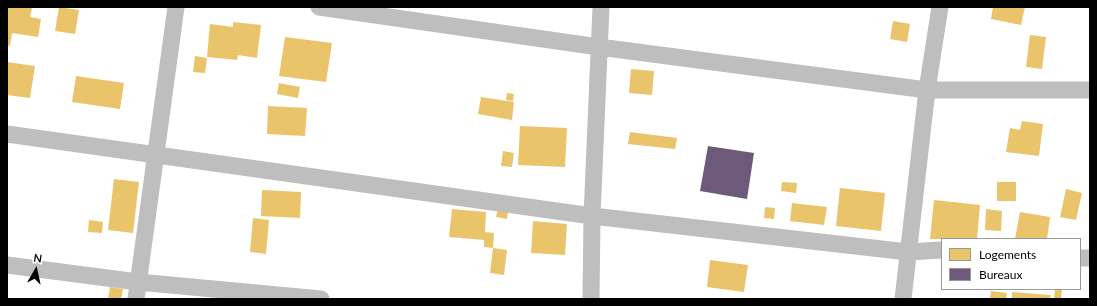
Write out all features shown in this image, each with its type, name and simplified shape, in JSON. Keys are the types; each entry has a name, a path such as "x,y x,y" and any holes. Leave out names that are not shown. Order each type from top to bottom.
{"street":[{"path":"136,299 176,7"},
{"path":"319,7 599,47 927,90 1090,90"},
{"path":"591,299 592,216 601,7"},
{"path":"903,299 927,90 940,7"},
{"path":"7,134 592,216 908,252 941,250"},
{"path":"7,265 138,282 321,299"}],"building: Logements":[{"path":"7,7 32,8 30,17 41,19 38,37 12,33 10,46 7,45"},
{"path":"59,7 79,10 75,34 55,31"},
{"path":"993,7 1025,7 1021,25 991,19"},
{"path":"893,21 910,24 907,42 890,39"},
{"path":"233,22 261,25 257,58 238,55 237,60 207,57 210,24 233,27"},
{"path":"1030,35 1046,37 1042,69 1026,67"},
{"path":"285,37 332,43 326,82 279,76"},
{"path":"195,56 207,58 205,73 193,72"},
{"path":"7,62 35,66 30,98 7,95"},
{"path":"631,69 654,71 652,95 629,93"},
{"path":"76,76 124,83 120,109 72,102"},
{"path":"279,83 300,87 298,98 277,94"},
{"path":"507,93 514,94 513,101 506,100"},
{"path":"481,97 514,102 512,120 478,114"},
{"path":"268,106 307,108 305,136 267,134"},
{"path":"1022,121 1043,124 1039,156 1006,152 1010,128 1020,130"},
{"path":"520,126 567,128 565,167 518,165"},
{"path":"630,132 677,138 675,149 628,144"},
{"path":"503,151 514,153 512,167 501,166"},
{"path":"114,179 139,182 133,233 108,230"},
{"path":"782,182 797,183 796,193 781,191"},
{"path":"997,182 1016,182 1016,201 997,201"},
{"path":"840,188 885,193 881,231 836,226"},
{"path":"1066,189 1082,193 1076,220 1060,217"},
{"path":"262,190 301,192 300,218 261,216"},
{"path":"934,200 980,205 977,238 930,239"},
{"path":"792,203 827,207 824,225 790,221"},
{"path":"765,207 775,208 774,219 764,218"},
{"path":"452,209 486,212 485,232 494,233 493,248 484,247 484,240 449,237"},
{"path":"498,209 508,211 507,219 496,217"},
{"path":"986,209 1002,211 1001,231 985,230"},
{"path":"1020,212 1050,217 1047,238 1015,238"},
{"path":"253,218 269,220 266,254 250,252"},
{"path":"89,220 103,222 102,233 88,232"},
{"path":"533,221 567,224 565,255 531,253"},
{"path":"493,248 507,250 504,275 490,273"},
{"path":"710,260 748,265 744,292 707,287"},
{"path":"110,287 123,289 121,299 108,299"},
{"path":"1055,290 1062,290 1061,299 1054,299"},
{"path":"991,291 1007,293 1006,299 990,299"},
{"path":"1012,292 1051,295 1050,299 1012,299"}],"building: Bureaux":[{"path":"708,146 754,153 747,199 700,191"}]}
